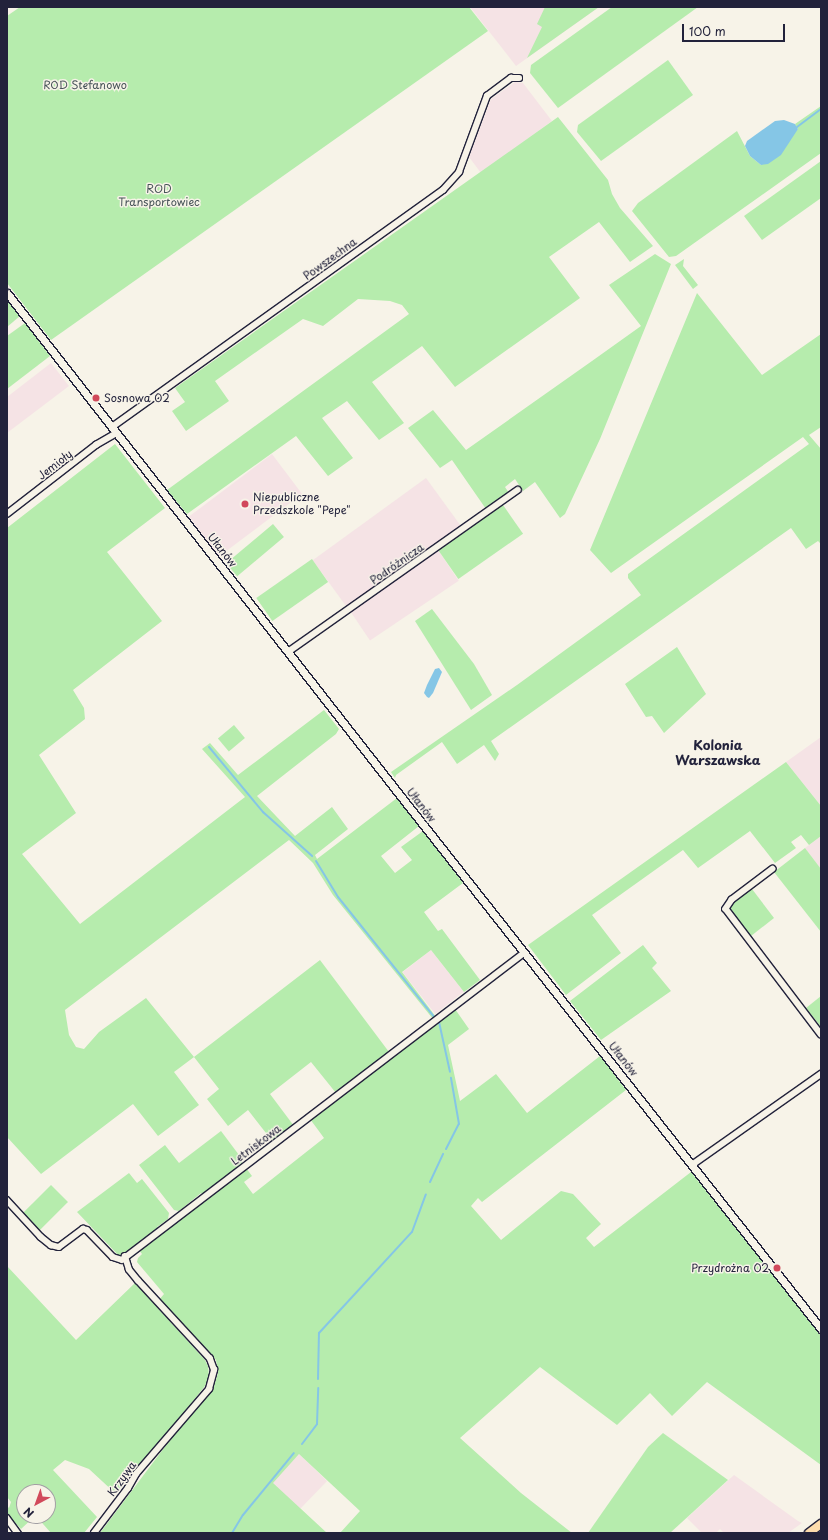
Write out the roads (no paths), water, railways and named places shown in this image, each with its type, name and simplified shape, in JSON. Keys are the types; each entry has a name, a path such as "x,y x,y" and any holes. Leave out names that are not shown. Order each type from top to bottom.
{"main road":[{"path":"809,1533 821,1524"}],"street":[{"name":"Powszechna","path":"114,430 443,190 459,172 487,96 511,78 519,78"},
{"name":"Ułanów","path":"7,293 524,953 821,1329"},
{"name":"Jemioły","path":"7,514 114,430"},
{"name":"Podróżnicza","path":"288,652 518,490"},
{"path":"773,870 732,900 726,910 821,1034"},
{"name":"Letniskowa","path":"125,1258 524,953"},
{"path":"692,1165 821,1074"},
{"path":"7,1200 41,1237 56,1247 64,1244 79,1230 83,1229 87,1230 113,1257 118,1260 125,1258"},
{"name":"Krzywa","path":"94,1533 128,1488 136,1474 208,1389 213,1376 213,1364 138,1281 129,1270 125,1258"},
{"path":"7,1518 18,1533"}],"water":[{"path":"784,120 795,124 798,129 781,155 768,164 761,165 750,156 745,146 747,141 775,121"},
{"path":"439,668 442,672 433,693 429,698 424,693 435,669"}],"waterway":[{"path":"797,127 821,109"},
{"path":"209,747 263,812 312,856"},
{"path":"316,861 338,897 435,1018"},
{"path":"439,1022 450,1072"},
{"path":"446,1149 459,1124 451,1078"},
{"path":"430,1182 443,1154"},
{"path":"318,1379 319,1333 412,1232 426,1194"},
{"path":"302,1444 317,1424 318,1388"},
{"path":"232,1533 243,1515 294,1453"}],"place":[{"name":"Sosnowa 02","path":"96,398"},
{"name":"Niepubliczne Przedszkole \"Pepe\"","path":"245,504"},
{"name":"Przydrożna 02","path":"777,1268"}],"district":[{"name":"Kolonia Warszawska","path":"718,754"}],"park label":[{"name":"ROD Stefanowo","path":"85,85"},
{"name":"ROD Transportowiec","path":"159,196"}]}
